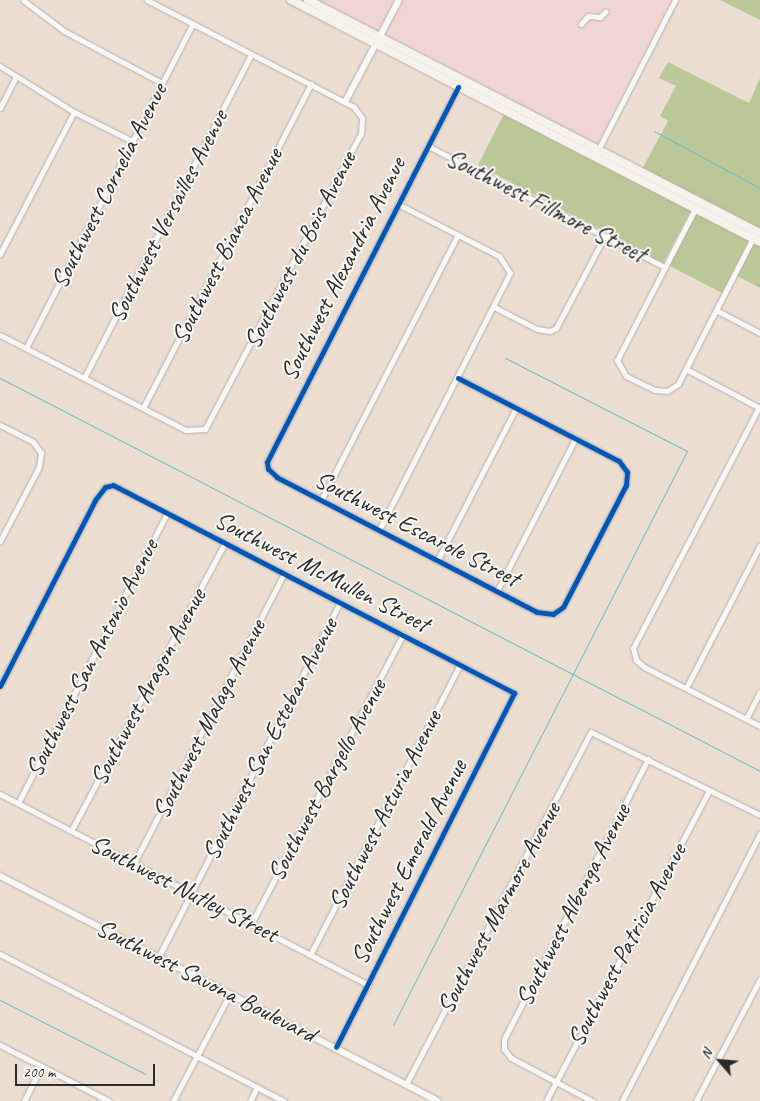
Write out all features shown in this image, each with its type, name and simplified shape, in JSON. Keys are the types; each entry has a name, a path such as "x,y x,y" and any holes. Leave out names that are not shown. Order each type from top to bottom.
{"main road":[{"path":"291,0 477,87 695,209 758,236"},
{"path":"308,0 458,87 597,153 758,236"},
{"path":"458,87 477,87"}],"street":[{"path":"23,0 64,31 162,82"},
{"name":"Southwest du Bois Avenue","path":"143,408 186,430 198,432 210,424 361,132 362,118 354,106 147,0"},
{"path":"345,102 398,0"},
{"path":"597,153 675,0"},
{"path":"582,24 588,16 600,17 606,11"},
{"name":"Southwest Cornelia Avenue","path":"26,348 193,23"},
{"name":"Southwest Versailles Avenue","path":"84,378 252,54"},
{"path":"0,66 15,78 74,112 132,141"},
{"path":"0,108 15,78"},
{"name":"Southwest Bianca Avenue","path":"143,408 311,84"},
{"name":"Southwest Alexandria Avenue","path":"268,469 268,455 458,87"},
{"path":"0,254 74,112"},
{"name":"Southwest Fillmore Street","path":"428,146 664,267"},
{"path":"379,530 509,279 509,268 499,256 398,204"},
{"path":"695,209 620,353 618,366 626,376 655,390 673,388 686,369 716,310 758,236"},
{"path":"321,500 458,236"},
{"path":"494,307 537,330 550,332 556,328 605,236"},
{"path":"716,310 760,333"},
{"path":"0,335 143,408"},
{"path":"686,369 759,407 636,640 633,652 639,664 760,726"},
{"path":"458,378 575,439 497,591"},
{"path":"437,561 516,408"},
{"path":"0,425 33,442 41,453 39,467 0,541"},
{"name":"Southwest Escarole Street","path":"268,469 277,477 536,612 553,614 563,607 626,485 627,472 619,461 575,439"},
{"name":"Southwest McMullen Street","path":"0,686 95,500 105,487 113,485 514,693"},
{"name":"Southwest San Antonio Avenue","path":"18,803 167,513"},
{"name":"Southwest Aragon Avenue","path":"71,831 225,543"},
{"path":"686,688 760,545"},
{"name":"Southwest Malaga Avenue","path":"134,863 284,574"},
{"name":"Southwest San Esteban Avenue","path":"158,956 340,603"},
{"name":"Southwest Bargello Avenue","path":"251,924 403,635"},
{"name":"Southwest Asturia Avenue","path":"310,955 460,665"},
{"path":"746,719 760,692"},
{"name":"Southwest Emerald Avenue","path":"336,1047 514,693"},
{"name":"Southwest Marmore Avenue","path":"406,1084 591,732 648,759"},
{"path":"648,759 760,815"},
{"name":"Southwest Albenga Avenue","path":"555,1082 511,1058 506,1052 506,1036 648,759"},
{"name":"Southwest Patricia Avenue","path":"546,1101 709,790"},
{"name":"Southwest Nutley Street","path":"0,794 368,985"},
{"path":"622,1101 760,834"},
{"name":"Southwest Savona Boulevard","path":"0,876 438,1101"},
{"path":"0,954 284,1101"},
{"path":"696,1101 760,979"},
{"path":"174,1101 230,994"},
{"path":"0,1045 101,1099 109,1101"},
{"path":"24,1101 42,1066"},
{"path":"555,1082 592,1101"},
{"path":"250,1101 257,1087"}],"shaded area":[{"path":"313,0 395,0 377,33"},
{"path":"402,0 672,0 596,148 381,36"}],"green space":[{"path":"720,0 760,0 760,20"},
{"path":"668,62 749,103 760,78 760,235 641,171 668,121 660,116 676,86 659,78"},
{"path":"506,110 693,206 663,263 478,165"},
{"path":"698,209 751,236 722,293 668,265"},
{"path":"756,238 760,240 760,288 737,276"}],"waterway":[{"path":"654,131 760,188"},
{"path":"393,1025 687,451 505,358"},
{"path":"0,378 760,771"},
{"path":"0,1000 145,1074"}],"cycle path":[{"path":"458,87 267,462 268,469 277,477 537,612 553,614 563,607 626,485 627,472 619,461 458,378"},
{"path":"0,686 95,500 105,487 113,485 514,693 336,1047"}]}
